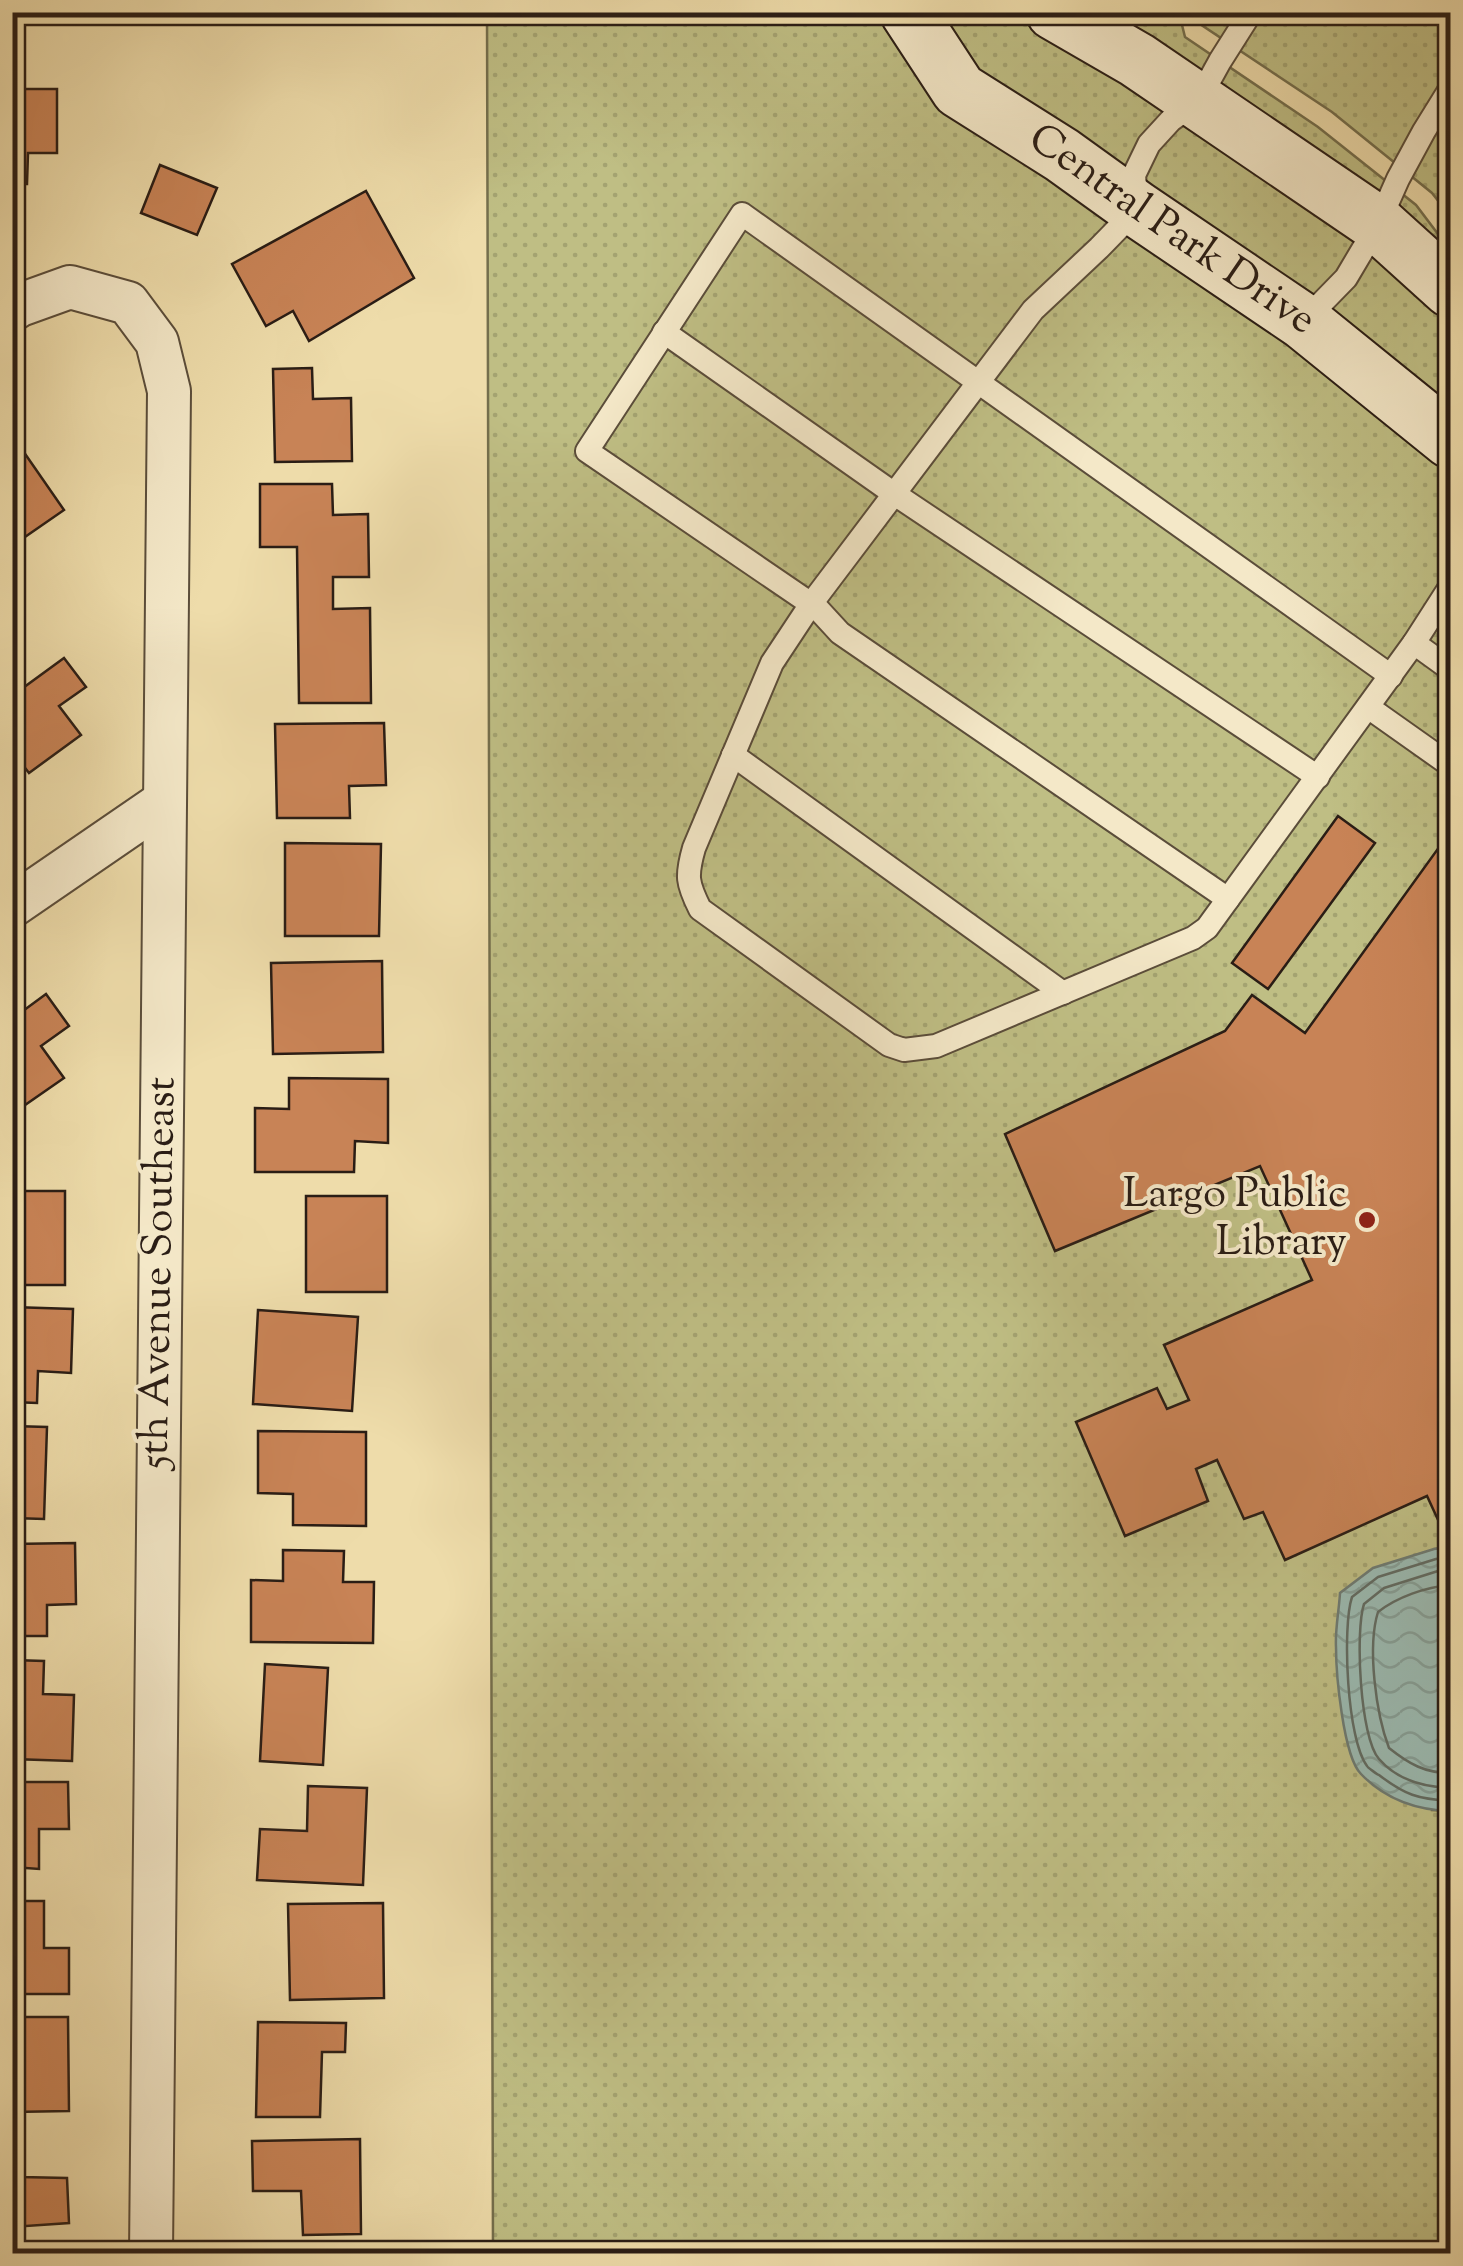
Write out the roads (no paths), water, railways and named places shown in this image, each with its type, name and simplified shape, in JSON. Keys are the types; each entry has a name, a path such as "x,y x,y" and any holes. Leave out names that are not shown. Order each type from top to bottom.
{"street":[{"name":"Central Park Drive","path":"908,12 959,90 1062,154 1304,322 1450,440"},
{"path":"1054,12 1137,60 1378,224 1450,289"},
{"name":"5th Avenue Southeast","path":"12,310 70,287 128,303 158,342 169,391 151,2254"},
{"path":"12,906 164,801"}],"lane":[{"path":"1251,12 1198,100 1171,120 1150,144 1134,175 1136,209 1033,310 893,493 772,663 694,848 688,886 700,909 889,1045 904,1050 936,1046 1193,938 1208,928 1414,643 1450,587"},
{"path":"1304,322 1346,278 1450,89"},
{"path":"1228,898 840,633 811,604 586,451 742,214 1390,676"},
{"path":"664,332 893,493 1318,776"},
{"path":"1414,643 1450,669"},
{"path":"1368,707 1450,765"},
{"path":"733,755 1063,992"}],"water":[{"path":"1450,1547 1450,1811 1402,1802 1361,1774 1345,1733 1336,1640 1340,1593 1373,1568"}],"place":[{"name":"Largo Public Library","path":"1367,1220"}]}
